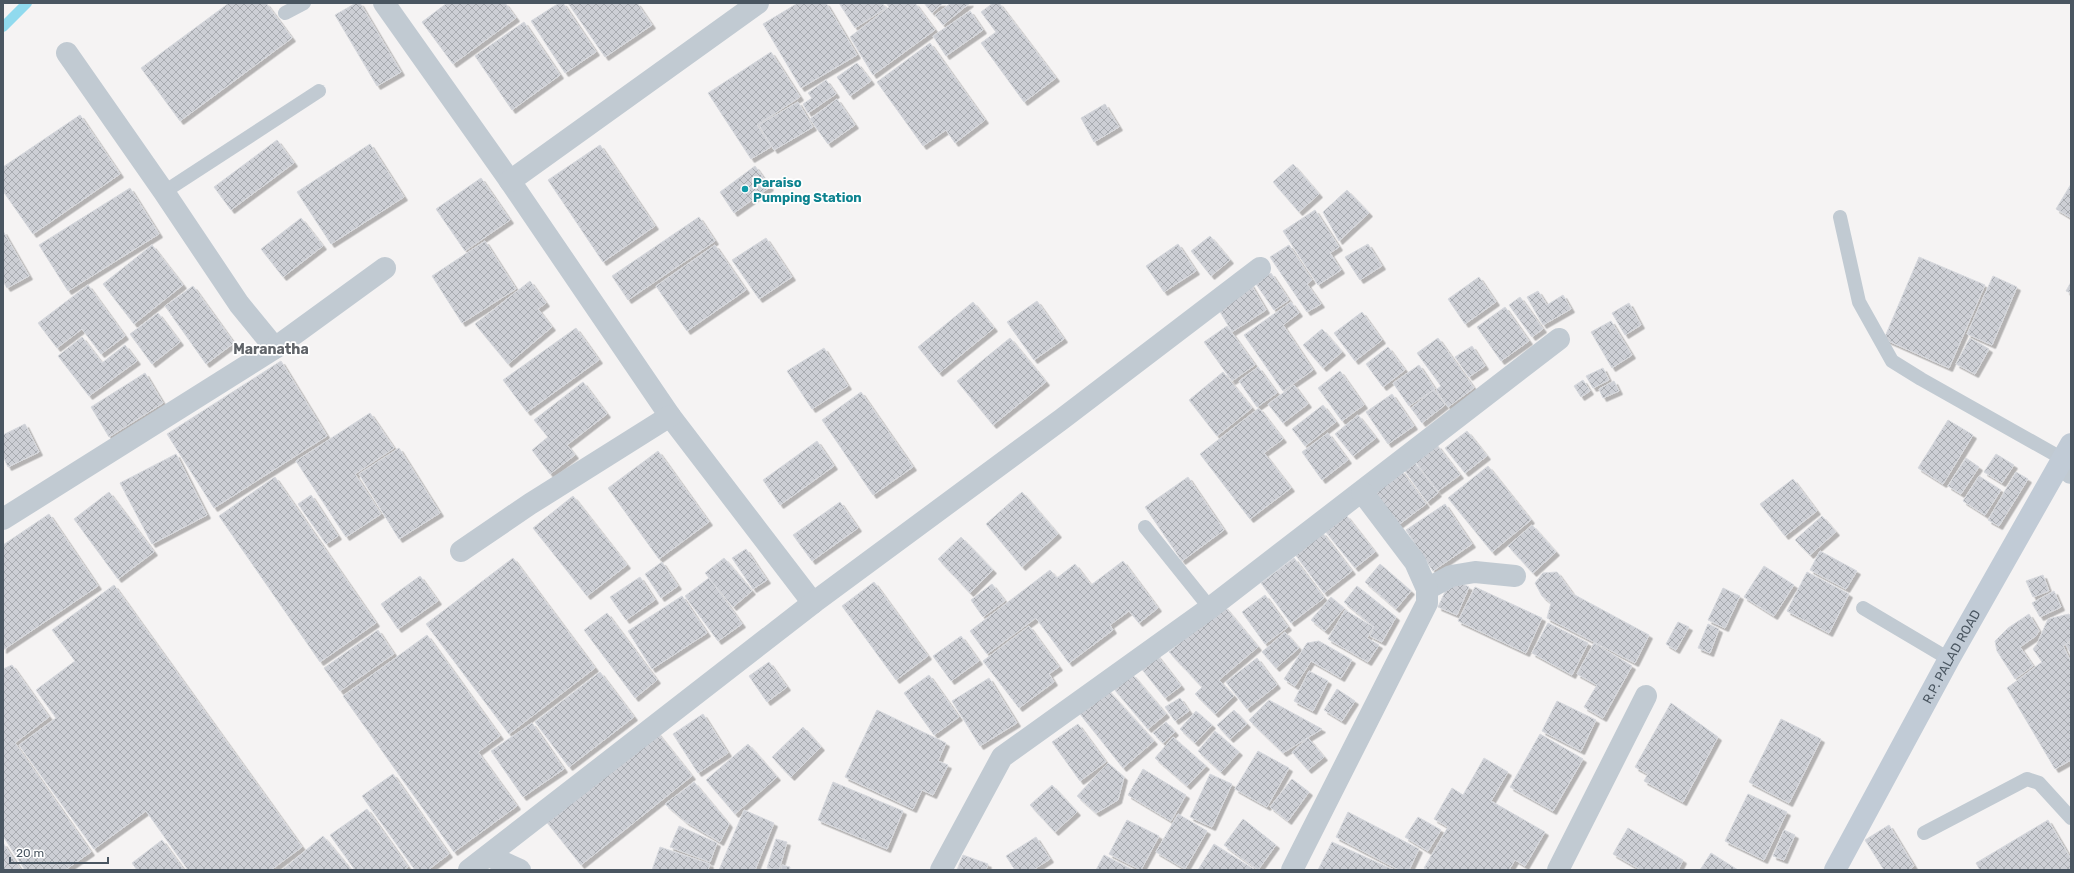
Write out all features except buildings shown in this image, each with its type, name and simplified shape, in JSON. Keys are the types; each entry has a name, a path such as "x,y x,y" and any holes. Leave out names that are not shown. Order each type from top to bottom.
{"street":[{"path":"384,3 510,181 670,416 813,603"},
{"path":"510,181 758,3"},
{"path":"67,53 164,192 239,304 275,348"},
{"path":"3,519 275,348 385,268"},
{"path":"469,870 813,603 1062,419 1260,268"},
{"path":"941,870 1002,757 1210,608 1559,339"},
{"path":"461,551 530,504 670,416"},
{"name":"R.P. PALAD ROAD","path":"1835,870 1949,659 2068,459"},
{"path":"1292,870 1412,634 1426,603 1427,589 1414,562 1362,492"},
{"path":"1427,589 1451,576 1475,572 1515,576"},
{"path":"1558,870 1646,696"},
{"path":"488,856 520,870"}],"lane":[{"path":"285,13 304,3"},
{"path":"164,192 319,91"},
{"path":"1840,217 1859,302 1892,361 1921,379 2068,459"},
{"path":"1145,527 1210,608"},
{"path":"1863,608 1949,659"},
{"path":"1924,833 2027,779 2039,783 2071,818"}],"waterway":[{"path":"3,27 27,3"}],"place":[{"name":"Paraiso Pumping Station","path":"745,189"}],"district":[{"name":"Maranatha","path":"271,349"}]}
